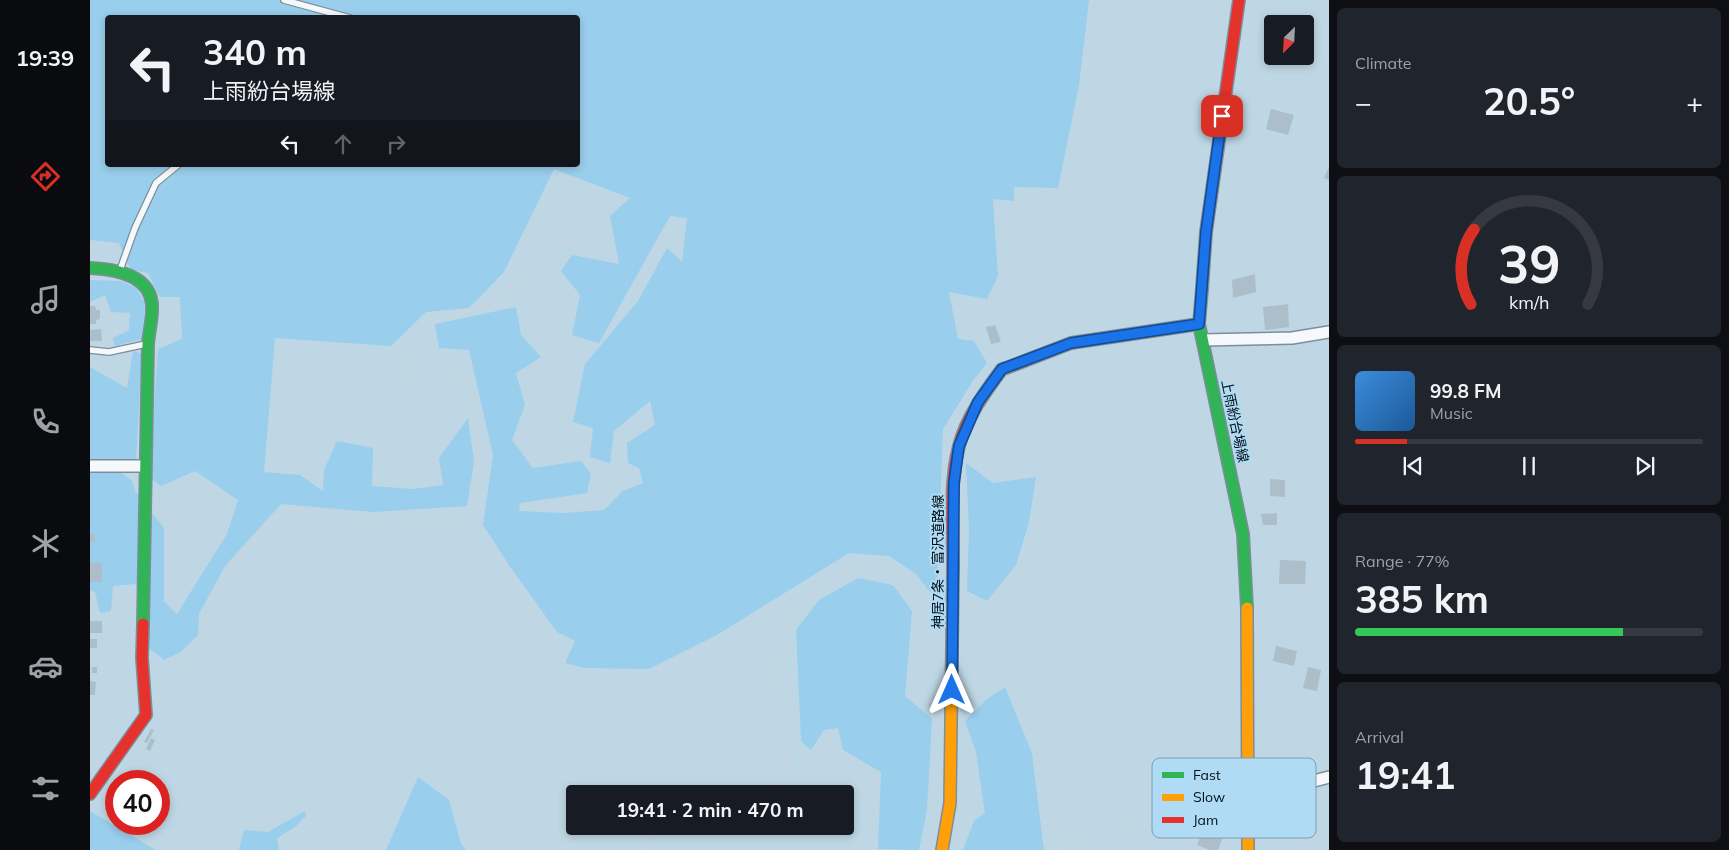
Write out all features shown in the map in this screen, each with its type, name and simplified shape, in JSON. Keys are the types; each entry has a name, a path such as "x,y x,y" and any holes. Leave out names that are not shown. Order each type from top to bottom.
{"street":[{"name":"上雨紛台場線","path":"1239,0 1206,232 1199,324 1242,534 1247,609 1248,758"},
{"path":"90,268 108,268 132,276 145,284 152,303 148,344 142,658 146,715 90,794"},
{"name":"神居7条・富沢道路線","path":"942,850 950,803 954,483 959,446 978,402 1002,369 1071,343 1199,324"},
{"path":"1202,340 1292,338 1329,332"},
{"path":"90,466 145,466"},
{"path":"1316,780 1329,777"}],"lane":[{"path":"284,0 339,15"},
{"path":"120,272 135,228 156,183 176,167"},
{"path":"90,350 109,352 148,344"}],"path":[{"path":"157,701 204,638 213,596 231,568 272,519 291,509 332,512 372,518 472,516 479,462 474,399 452,364 413,382 413,352 424,326 496,300 521,275 542,249 576,240"},
{"path":"781,785 786,771 777,656 793,608 852,565 873,562 894,571 912,583 922,604 921,665 924,700 952,709"},
{"path":"1051,849 1152,823"},
{"path":"646,850 661,835"}],"shaded area":[{"path":"90,0 1089,0 1079,85 1058,188 1014,187 1014,201 993,199 998,276 987,299 949,292 958,339 974,341 987,363 974,379 943,429 937,586 930,592 916,574 889,556 849,553 717,635 649,669 584,668 565,663 575,641 557,632 483,525 493,455 469,350 439,348 435,324 516,307 521,335 541,357 516,373 525,405 512,440 533,468 581,461 591,474 587,493 520,503 519,511 563,513 604,510 623,491 643,483 639,468 628,463 627,443 655,425 650,401 614,431 610,463 590,457 593,428 573,422 585,364 638,301 667,248 682,262 687,218 670,216 599,343 572,335 580,295 561,271 572,255 619,264 610,216 630,198 554,169 504,272 469,308 426,312 391,346 275,338 264,472 300,475 323,491 324,470 337,441 373,448 372,486 413,489 443,485 439,458 468,418 474,462 467,506 373,512 281,504 225,566 199,614 198,635 181,652 164,660 150,649 136,584 113,586 111,611 100,613 95,592 90,590 90,367 127,388 133,351 142,354 136,459 105,460 132,481 135,491 164,528 164,601 177,614 227,534 238,500 195,471 161,486 149,477 158,349 182,339 180,297 160,297 148,273 131,270 119,243 90,240"},
{"path":"90,280 121,281 136,288 145,303 142,339 115,346 113,338 129,330 130,313 111,312 105,295 90,302"},
{"path":"966,463 993,483 1036,477 1029,522 1016,565 987,601 967,591 969,528"},
{"path":"858,578 893,585 912,611 905,696 932,719 927,810 919,850 878,849 881,772 843,750 838,728 824,730 811,750 801,741 796,630 819,600"},
{"path":"1005,687 1032,753 1044,850 963,850 974,821 985,813 976,752 965,721 987,699"},
{"path":"418,777 449,800 461,844 466,850 386,850"},
{"path":"90,811 105,820 105,835 131,835 156,850 90,850"},
{"path":"305,811 306,816 295,827 277,838 279,850 239,850 244,830 268,832"}],"building":[{"path":"1271,109 1294,115 1288,135 1266,129"},
{"path":"1329,167 1329,180 1324,178"},
{"path":"1255,274 1256,292 1233,298 1232,280"},
{"path":"1288,304 1289,327 1265,330 1263,307"},
{"path":"90,306 95,306 96,310 100,310 100,319 96,320 96,324 90,324"},
{"path":"995,325 1001,342 991,344 986,327"},
{"path":"101,329 102,341 90,341 90,330"},
{"path":"1270,479 1285,480 1285,497 1270,496"},
{"path":"1277,513 1277,525 1263,525 1261,514"},
{"path":"90,534 95,534 95,542 90,542"},
{"path":"1280,560 1306,561 1305,584 1279,584"},
{"path":"90,562 102,563 102,582 90,582"},
{"path":"90,621 102,621 102,633 90,633"},
{"path":"90,639 97,639 97,648 90,648"},
{"path":"1276,646 1297,651 1294,666 1273,661"},
{"path":"92,667 97,667 97,673 92,673"},
{"path":"1308,667 1321,670 1317,691 1303,688"},
{"path":"90,681 96,682 95,695 90,695"},
{"path":"151,729 154,730 147,743 144,742"},
{"path":"151,738 155,740 150,751 146,749"},
{"path":"1200,838 1223,838 1218,850 1210,850 1197,845"}],"traffic: fast":[{"path":"90,268 129,275 144,286 152,304 148,344 143,624"},
{"path":"1202,289 1199,324 1243,534 1247,608"}],"traffic: slow":[{"path":"1006,368 1071,343 1199,324"},
{"path":"942,850 950,803 953,566"},
{"path":"1247,608 1248,758"},
{"path":"1248,838 1248,850"}],"traffic: jam":[{"path":"1202,289 1206,232 1239,0"},
{"path":"953,566 953,490 959,446 966,425 977,406 1002,369 1006,368"},
{"path":"90,794 146,715 142,658 143,624"}],"route":[{"path":"952,690 954,483 959,446 978,402 1002,369 1071,343 1199,324 1206,232 1222,116"}]}
